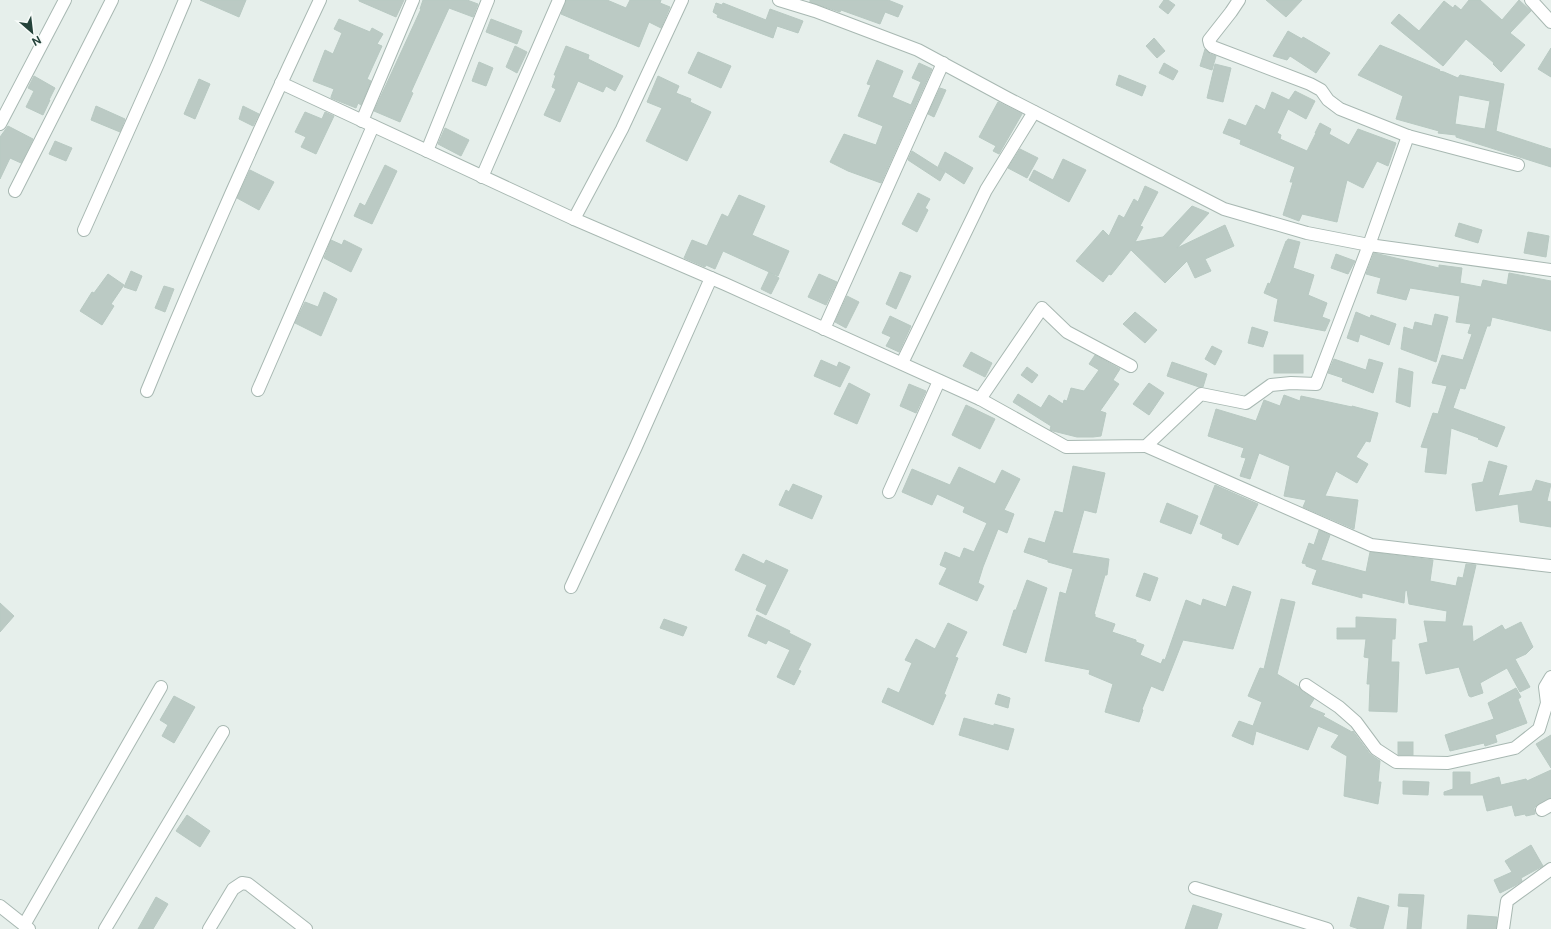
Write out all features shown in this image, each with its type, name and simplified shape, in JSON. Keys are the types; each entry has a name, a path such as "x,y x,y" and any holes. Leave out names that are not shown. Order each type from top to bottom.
{"street":[{"path":"0,124 65,0"},
{"path":"15,191 112,0"},
{"path":"84,230 185,0"},
{"path":"147,391 200,262 280,82 320,0"},
{"path":"258,390 368,123 413,0"},
{"path":"427,151 488,0"},
{"path":"482,177 559,0"},
{"path":"574,219 622,129 682,0"},
{"path":"779,0 815,11 918,50 1034,112 1224,209 1307,233 1369,245 1551,270"},
{"path":"1238,0 1231,12 1209,40 1213,47 1310,84 1321,90 1328,100 1340,109 1408,136 1518,165"},
{"path":"1531,0 1551,22"},
{"path":"824,329 943,63"},
{"path":"280,82 574,219 711,278 980,399 1066,447 1146,446 1371,545 1551,566"},
{"path":"902,364 986,190 1034,112"},
{"path":"1146,446 1201,394 1246,403 1271,385 1292,383 1316,384 1369,245 1408,136"},
{"path":"571,587 635,449 711,278"},
{"path":"980,399 1042,308 1067,332 1131,366"},
{"path":"889,492 939,381"},
{"path":"1306,685 1339,707 1356,722 1376,749 1396,762 1448,763 1515,748 1539,729 1547,703 1545,687 1551,676"},
{"path":"3,913 27,927 161,687"},
{"path":"105,929 223,732"},
{"path":"1503,929 1507,902 1551,869"},
{"path":"209,929 233,889 242,883 248,884 306,929"},
{"path":"1195,888 1327,929"}],"building":[{"path":"200,0 246,0 239,17"},
{"path":"359,0 404,0 396,17"},
{"path":"423,0 467,0 478,4 473,17 449,8 411,92 413,93 400,122 374,111 421,9"},
{"path":"566,0 607,0 626,8 630,0 661,0 660,3 670,7 661,28 649,22 639,47 561,14"},
{"path":"810,0 888,0 903,6 898,17 885,12 880,24 841,10 840,12 810,2"},
{"path":"1164,0 1168,0 1175,5 1168,14 1159,7"},
{"path":"1266,0 1302,0 1286,17"},
{"path":"1469,0 1480,0 1502,20 1519,0 1531,11 1510,33 1525,45 1501,72 1493,64 1494,63 1466,39 1443,66 1391,23 1399,14 1419,31 1444,1 1453,8 1455,5 1461,10"},
{"path":"716,3 722,5 723,3 766,20 770,9 803,21 798,33 777,26 773,38 717,17 718,15 713,12"},
{"path":"339,19 370,32 372,28 383,34 377,44 382,46 367,79 371,81 361,105 358,103 356,108 331,98 334,89 313,81 325,50 333,54 342,33 334,29"},
{"path":"491,19 522,31 517,44 486,32"},
{"path":"1288,31 1302,39 1303,37 1330,53 1316,73 1290,56 1287,60 1273,56"},
{"path":"1154,38 1165,51 1157,58 1146,46"},
{"path":"1380,45 1458,78 1460,75 1504,84 1496,131 1551,149 1551,167 1456,137 1456,135 1438,133 1439,131 1396,119 1403,96 1358,75","holes":["1459,95 1490,101 1485,129 1455,124"]},
{"path":"515,46 527,52 517,73 506,67"},
{"path":"566,46 589,55 588,59 623,76 615,91 606,86 603,92 578,81 560,122 544,115 556,89 552,87 556,75 554,75"},
{"path":"1551,48 1551,77 1538,69"},
{"path":"1205,49 1210,54 1216,56 1212,70 1200,66"},
{"path":"698,52 731,66 721,88 688,73"},
{"path":"877,60 903,71 892,97 911,105 921,82 912,78 919,63 932,69 881,183 848,171 830,162 844,134 876,145 883,126 858,116 871,85 867,84"},
{"path":"479,62 493,68 486,86 472,81"},
{"path":"1164,63 1178,71 1173,80 1159,73"},
{"path":"1215,64 1231,68 1223,102 1207,98"},
{"path":"1119,75 1146,86 1142,96 1116,85"},
{"path":"34,76 55,88 43,115 26,107 34,91 28,88"},
{"path":"658,76 679,86 676,93 691,99 690,102 711,112 687,161 646,141 662,108 647,102"},
{"path":"199,79 210,84 195,119 184,114"},
{"path":"940,88 946,90 934,117 928,114"},
{"path":"1295,91 1315,101 1306,119 1288,109 1277,133 1281,135 1280,139 1307,151 1320,123 1331,129 1329,134 1349,145 1358,129 1396,143 1388,166 1377,161 1363,188 1347,180 1337,222 1302,214 1299,221 1283,215 1293,182 1290,182 1295,167 1240,144 1241,140 1223,133 1229,119 1246,126 1256,105 1265,110 1272,92 1289,100"},
{"path":"998,102 1022,114 999,154 993,151 996,146 979,137"},
{"path":"96,106 125,119 120,132 91,120"},
{"path":"243,106 259,114 253,126 239,119"},
{"path":"305,112 322,119 325,112 334,116 316,154 301,147 306,137 295,132"},
{"path":"8,126 33,139 21,163 10,158 0,179 0,137"},
{"path":"445,128 469,140 461,156 438,144"},
{"path":"55,141 72,148 66,161 49,154"},
{"path":"1020,149 1038,158 1027,178 1008,168"},
{"path":"912,151 945,172 940,181 908,160"},
{"path":"945,152 973,168 964,184 938,167"},
{"path":"1063,159 1086,170 1069,202 1029,180 1034,170 1053,180"},
{"path":"385,165 397,171 372,224 354,216 360,203 365,206"},
{"path":"250,170 274,182 259,210 237,198"},
{"path":"1145,186 1158,192 1140,226 1143,227 1135,242 1163,237 1192,206 1209,213 1177,248 1225,225 1234,246 1205,259 1211,271 1195,278 1187,261 1165,283 1131,250 1111,275 1109,274 1103,282 1076,261 1103,230 1109,236 1119,215 1124,218 1134,199 1138,202"},
{"path":"918,193 930,199 925,208 928,210 917,232 902,224"},
{"path":"739,195 765,206 752,235 789,251 778,276 723,251 715,269 706,265 705,267 684,258 692,240 707,246 722,214 728,217"},
{"path":"1459,223 1482,230 1478,243 1455,236"},
{"path":"1528,232 1549,236 1546,257 1524,253"},
{"path":"1288,239 1300,242 1293,268 1314,275 1308,295 1327,303 1322,317 1330,320 1325,331 1274,321 1278,299 1264,293 1268,283 1270,284"},
{"path":"331,240 342,245 344,240 362,249 351,272 324,258"},
{"path":"1374,253 1439,268 1439,265 1462,268 1460,283 1481,287 1483,280 1507,285 1509,273 1551,281 1551,331 1492,317 1490,326 1487,326 1465,389 1460,388 1453,408 1505,427 1497,447 1478,439 1479,438 1451,428 1446,474 1425,472 1428,448 1421,447 1433,413 1438,414 1447,386 1432,383 1442,355 1463,360 1472,334 1468,333 1471,324 1456,322 1460,296 1410,288 1406,300 1377,293 1381,278 1366,274"},
{"path":"1336,254 1355,261 1348,274 1331,268"},
{"path":"131,271 142,276 136,291 124,287"},
{"path":"769,272 779,278 771,294 761,289"},
{"path":"900,272 911,276 896,309 886,304"},
{"path":"108,274 124,285 111,304 114,306 102,325 80,311 92,292 94,293"},
{"path":"819,274 837,282 826,305 808,297"},
{"path":"164,286 174,289 165,312 155,308"},
{"path":"324,292 337,299 321,336 295,323 305,302 318,307"},
{"path":"847,296 859,302 846,328 835,322"},
{"path":"1135,312 1157,330 1145,343 1123,324"},
{"path":"1356,312 1370,318 1371,315 1396,324 1389,345 1360,334 1358,342 1347,338"},
{"path":"1435,314 1448,317 1436,362 1401,349 1404,327 1413,330 1415,322 1432,326"},
{"path":"890,316 911,326 899,352 886,346 891,337 882,333"},
{"path":"1252,327 1268,332 1263,347 1248,343"},
{"path":"1212,346 1222,351 1215,365 1205,359"},
{"path":"971,352 992,363 985,377 963,366"},
{"path":"1095,355 1120,369 1113,380 1119,384 1100,411 1106,413 1101,436 1077,437 1050,430 1051,426 1013,402 1018,394 1041,408 1049,395 1063,404 1064,400 1067,401 1071,388 1084,391 1099,370 1089,364"},
{"path":"1274,355 1303,355 1303,373 1274,373"},
{"path":"1334,359 1366,370 1369,359 1383,363 1373,393 1342,381 1343,378 1328,373"},
{"path":"821,360 837,367 839,362 850,367 840,387 814,376"},
{"path":"1172,362 1207,374 1203,387 1167,376"},
{"path":"1027,367 1038,375 1032,383 1021,375"},
{"path":"1399,368 1413,372 1410,407 1396,402"},
{"path":"849,383 870,394 857,424 834,414"},
{"path":"1149,383 1164,393 1149,415 1133,404"},
{"path":"909,384 926,391 916,413 900,406"},
{"path":"1284,395 1300,401 1301,396 1352,406 1378,413 1370,442 1366,441 1356,457 1368,464 1357,483 1336,471 1325,496 1358,500 1354,529 1303,507 1306,500 1284,496 1290,466 1259,453 1250,479 1240,476 1246,458 1241,457 1244,448 1208,436 1216,409 1256,421 1264,400 1280,406"},
{"path":"966,405 995,419 980,449 952,435"},
{"path":"1489,461 1507,466 1498,496 1532,491 1536,480 1551,484 1547,501 1551,502 1551,527 1520,522 1518,504 1476,511 1472,484 1483,482"},
{"path":"1073,466 1105,473 1096,513 1084,510 1072,553 1109,559 1107,575 1105,575 1094,614 1095,617 1115,624 1112,632 1136,640 1136,642 1144,645 1140,655 1161,664 1163,659 1165,660 1186,600 1201,606 1203,599 1226,607 1233,586 1251,592 1233,649 1183,640 1163,691 1151,686 1142,709 1139,722 1105,712 1113,684 1089,674 1090,670 1045,661 1060,592 1066,594 1073,569 1048,562 1048,560 1024,552 1029,538 1045,543 1055,511 1063,513"},
{"path":"959,467 995,484 1002,470 1020,479 1004,510 1014,514 1007,533 998,529 978,583 984,586 977,601 939,584 947,568 940,565 945,552 960,558 964,548 974,552 987,523 963,512 965,507 937,494 932,505 902,492 912,469 950,485"},
{"path":"793,484 822,496 812,519 779,505 786,490 789,492"},
{"path":"1215,485 1258,504 1238,545 1222,538 1223,534 1200,524"},
{"path":"1167,503 1198,516 1191,534 1160,522"},
{"path":"1319,530 1330,535 1321,560 1366,572 1370,552 1433,560 1430,581 1456,586 1458,577 1463,578 1466,564 1476,565 1462,626 1472,626 1473,642 1502,625 1505,630 1521,622 1533,647 1526,654 1515,659 1530,687 1520,692 1507,668 1480,683 1483,693 1471,697 1469,696 1459,667 1426,674 1419,644 1428,642 1424,621 1446,622 1447,611 1409,604 1407,590 1405,591 1404,603 1362,593 1362,598 1312,584 1317,570 1302,563 1309,543 1314,545"},
{"path":"743,554 764,564 766,560 788,570 766,615 756,610 767,585 735,570"},
{"path":"1144,573 1158,578 1150,601 1136,596"},
{"path":"1027,580 1047,588 1026,653 1003,645 1014,610 1016,610"},
{"path":"1281,599 1295,602 1277,674 1299,687 1302,691 1314,699 1309,707 1325,714 1323,716 1352,732 1353,731 1370,754 1380,761 1378,782 1381,782 1378,804 1344,796 1347,756 1331,747 1339,735 1318,726 1308,750 1256,731 1253,745 1232,736 1239,721 1253,726 1262,702 1248,696 1260,668 1264,669"},
{"path":"0,603 14,616 0,632"},
{"path":"757,615 790,631 789,633 811,644 798,670 801,671 794,685 777,677 790,650 768,640 766,644 748,636"},
{"path":"1356,617 1396,619 1395,639 1392,639 1391,662 1399,662 1397,712 1369,711 1370,684 1367,684 1369,658 1364,657 1366,639 1337,639 1337,628 1356,628"},
{"path":"664,619 687,627 683,636 660,628"},
{"path":"948,623 967,632 955,657 958,658 944,694 946,695 933,725 882,702 888,688 899,693 912,663 905,660 916,639 935,649"},
{"path":"1516,688 1521,697 1518,699 1527,723 1495,735 1497,742 1485,746 1484,743 1450,751 1445,735 1494,719 1488,703"},
{"path":"998,694 1010,698 1008,708 995,704"},
{"path":"174,696 195,707 174,743 162,736 168,725 160,720"},
{"path":"964,718 994,726 994,724 1014,729 1008,750 959,735"},
{"path":"1551,735 1551,768 1536,744"},
{"path":"1398,742 1413,742 1413,755 1398,755"},
{"path":"1551,770 1551,798 1534,808 1535,814 1515,816 1512,805 1487,811 1483,795 1444,795 1444,792 1453,789 1453,772 1470,772 1470,785 1499,777 1501,785 1526,779 1527,781"},
{"path":"1403,781 1429,782 1428,795 1403,794"},
{"path":"187,815 210,831 200,847 176,831"},
{"path":"1531,845 1543,866 1521,878 1522,881 1516,885 1500,893 1494,880 1512,872 1505,861"},
{"path":"1399,894 1424,895 1421,929 1407,929 1409,907 1398,906"},
{"path":"156,897 168,904 153,929 138,929"},
{"path":"1358,897 1389,906 1383,929 1359,929 1350,926"},
{"path":"1193,905 1222,914 1217,929 1185,929"},
{"path":"1468,915 1497,917 1496,929 1467,929"}]}
